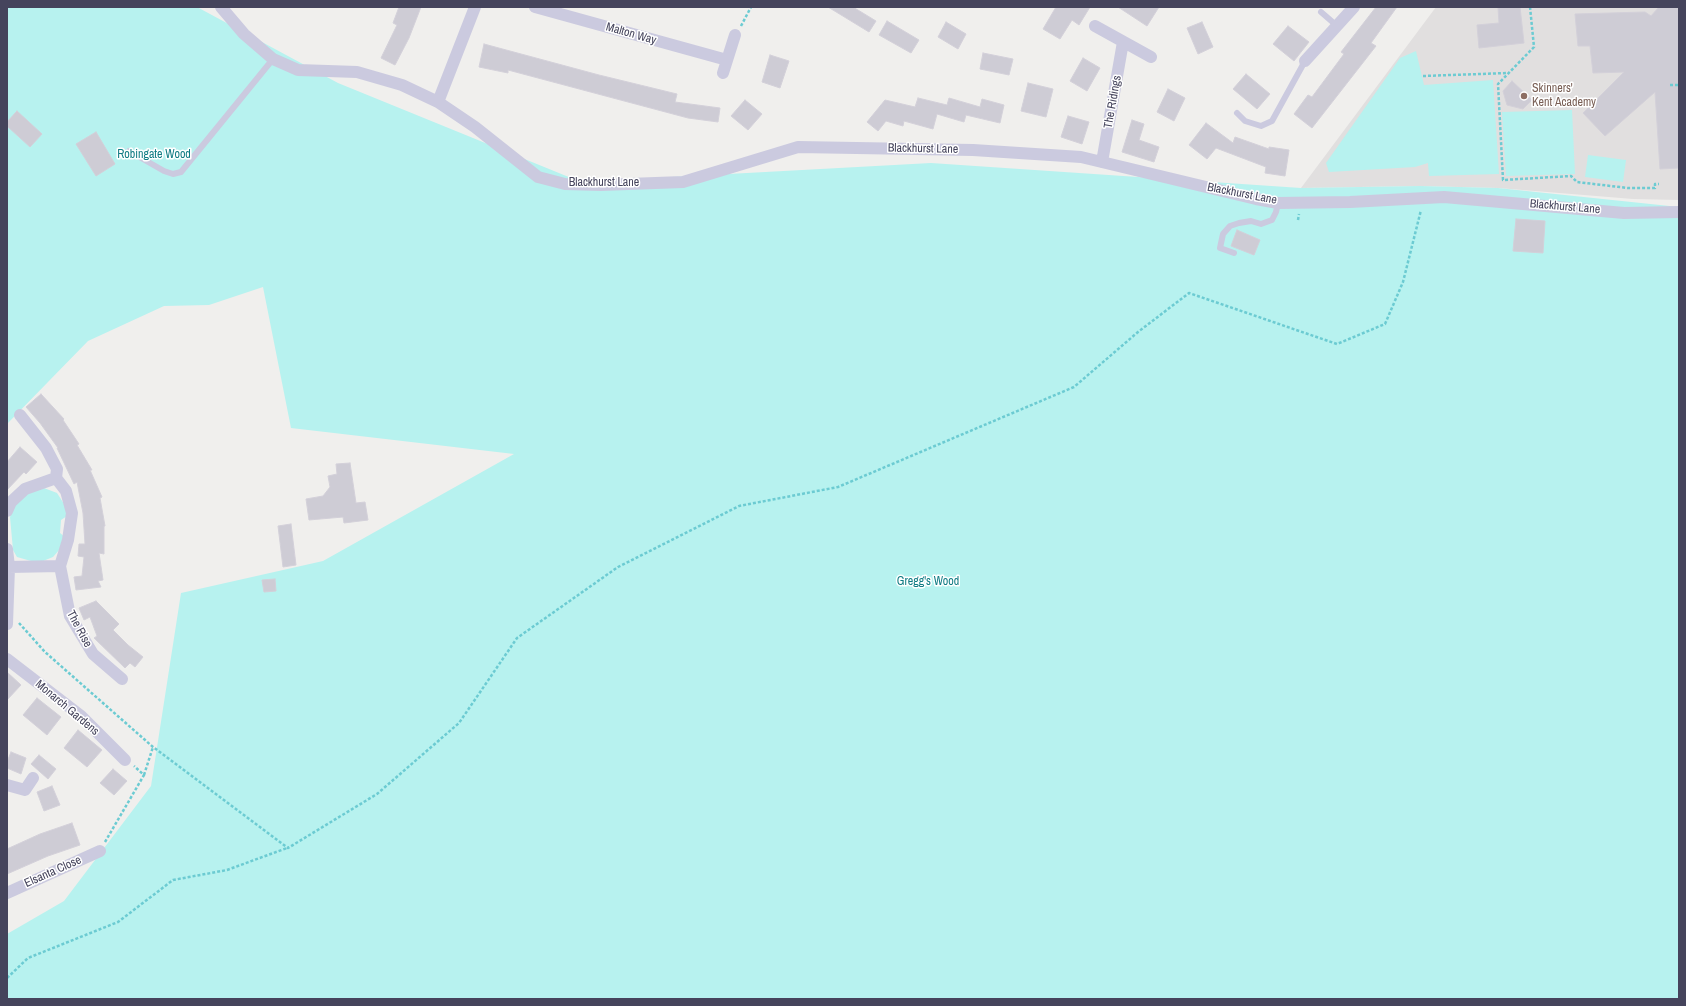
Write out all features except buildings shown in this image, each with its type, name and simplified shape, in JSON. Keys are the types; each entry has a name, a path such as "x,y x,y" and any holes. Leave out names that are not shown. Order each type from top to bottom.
{"street":[{"name":"Blackhurst Lane","path":"221,7 244,34 273,59 298,70 357,72 402,85 438,102 475,127 538,177 565,184 601,185 683,182 798,148 973,150 1081,157 1278,203 1350,202 1444,197 1624,213 1679,212"},
{"path":"438,102 475,7"},
{"name":"Malton Way","path":"535,7 726,60"},
{"path":"1305,61 1354,7"},
{"path":"1095,26 1151,57"},
{"path":"723,73 735,35"},
{"name":"The Ridings","path":"1102,162 1123,42"},
{"name":"The Rise","path":"20,415 46,448 57,469 56,478 66,491 72,512 68,540 60,566 70,616 93,654 122,679"},
{"path":"7,511 11,502 25,489 56,478"},
{"path":"7,624 9,612 8,558 60,566"},
{"name":"Monarch Gardens","path":"7,659 81,716 125,760"},
{"path":"7,785 25,790 34,778"},
{"name":"Elsanta Close","path":"7,892 100,851"}],"lane":[{"path":"1321,12 1336,26"},
{"path":"129,151 164,171 173,174 181,172 273,59"},
{"path":"1237,113 1245,121 1261,126 1272,121 1305,61"},
{"path":"1234,253 1220,248 1223,234 1230,226 1238,222 1251,221 1261,224 1272,220 1278,203"}],"path":[{"path":"735,35 751,7"},
{"path":"1530,7 1534,47 1498,84 1502,180 1571,176 1578,182 1628,188 1655,188 1655,184 1659,184"},
{"path":"1423,76 1509,73"},
{"path":"1670,85 1679,85"},
{"path":"7,978 28,958 118,922 173,880 227,870 288,848 377,794 459,723 517,638 618,567 739,506 838,487 1074,386 1138,332 1189,294 1337,344 1385,324 1403,282 1424,198"},
{"path":"9,612 45,652 154,747 288,848"},
{"path":"100,851 144,775 154,747"},
{"path":"125,760 144,775"}],"shaded area":[{"name":"Skinners' Kent Academy","path":"1436,7 1679,7 1679,200 1633,199 1498,188 1420,186 1301,188"}],"green space":[{"name":"Gregg's Wood","path":"7,7 197,7 338,83 581,182 931,163 1301,188 1420,186 1498,188 1679,207 1679,999 7,999 7,934 64,901 151,786 181,593 323,561 514,454 291,428 263,287 209,305 164,306 88,341 7,424"},
{"path":"1416,51 1424,85 1493,80 1499,174 1429,176 1428,163 1415,167 1329,172 1326,163 1400,58"},
{"path":"1572,110 1575,174 1506,176 1502,112"},
{"path":"1588,155 1626,160 1623,182 1585,177"},
{"path":"44,488 57,493 66,507 67,516 61,520 60,533 65,537 60,549 53,557 43,561 31,561 17,557 13,550 10,517 14,504 28,493"}],"place":[{"name":"Skinners' Kent Academy","path":"1524,96"}],"park label":[{"name":"Robingate Wood","path":"154,155"}]}
